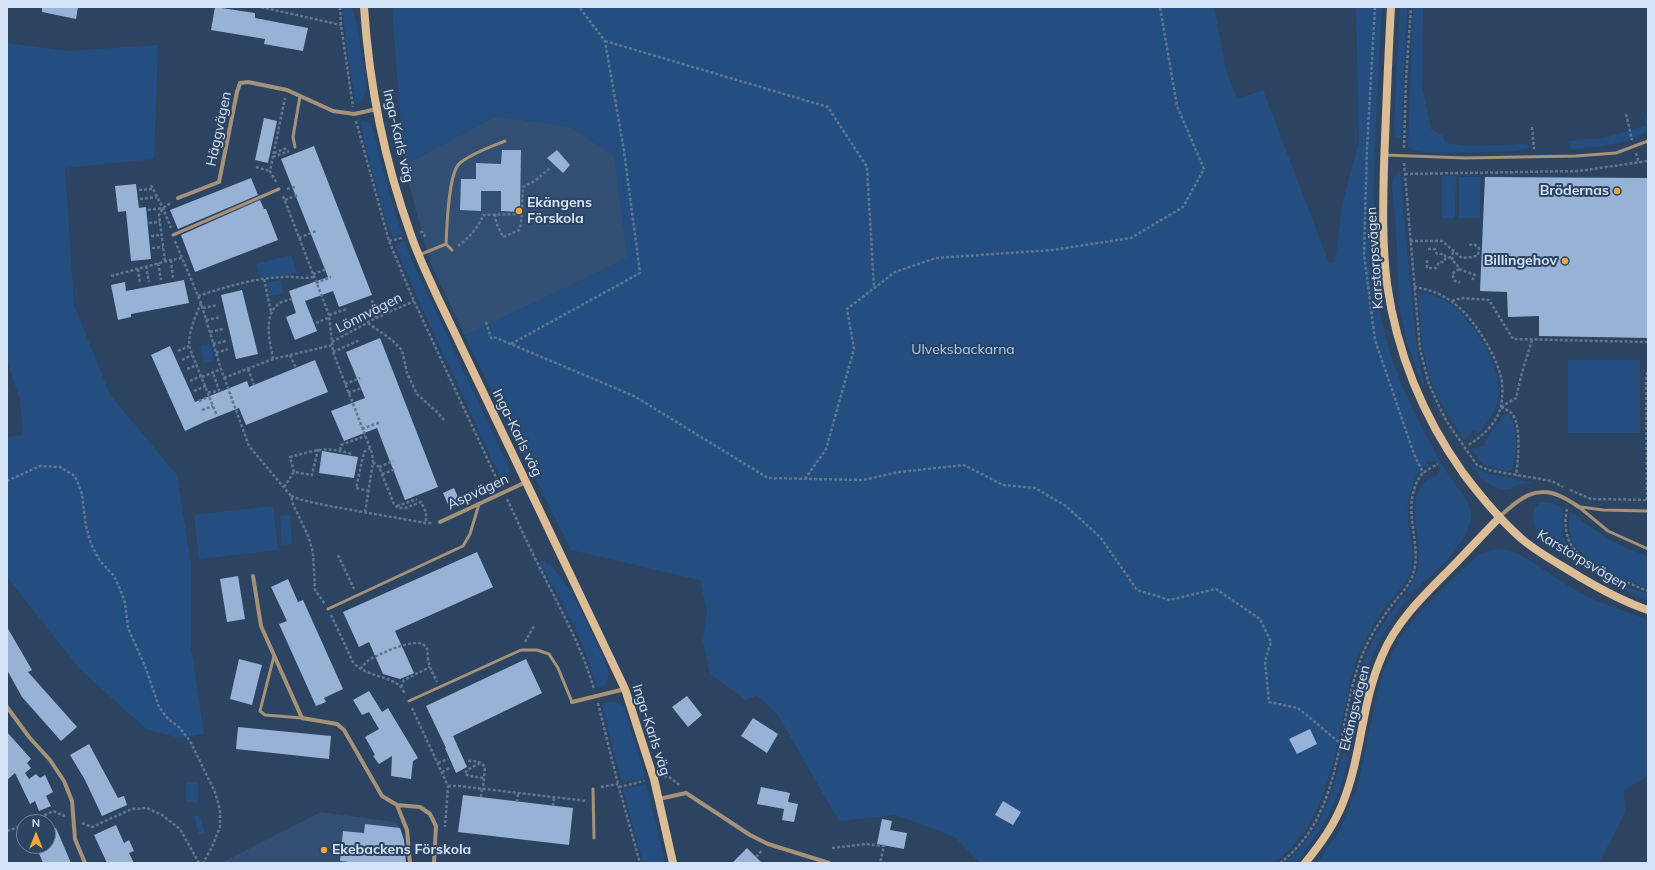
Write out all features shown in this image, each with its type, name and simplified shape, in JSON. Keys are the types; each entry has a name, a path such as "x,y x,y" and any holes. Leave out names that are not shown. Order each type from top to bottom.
{"street":[{"name":"Inga-Karls väg","path":"364,7 377,109 391,172 411,235 437,296 625,689 654,779 673,863"},
{"name":"Karstorpsvägen","path":"1390,7 1384,236 1387,283 1394,327 1403,356 1421,403 1445,447 1478,494 1499,518 1523,540 1559,565 1606,592 1630,604 1648,610"},
{"name":"Häggvägen","path":"178,198 219,182 240,83 248,82 287,90 334,111 354,114 377,109"},
{"name":"Aspvägen","path":"440,522 526,482"},
{"path":"1499,518 1516,501 1531,493 1543,492 1559,495 1579,507"},
{"name":"Ekängsvägen","path":"1305,863 1317,849 1331,828 1342,804 1351,777 1372,684 1382,655 1390,640 1408,614 1426,593 1499,518"},
{"path":"253,576 261,626 302,718 337,724 344,730 382,796 397,805 420,807 430,814 436,826 434,863"},
{"path":"572,702 625,689"},
{"path":"7,707 29,737 50,760 64,781 72,801 75,839 85,863"},
{"path":"658,799 686,793 750,835 768,844 829,863"},
{"path":"397,805 406,830 410,863"}],"lane":[{"path":"295,148 293,137 300,96"},
{"path":"452,250 446,244 451,185 454,171 459,163 505,141"},
{"path":"1385,155 1404,157 1508,158 1576,156 1616,153 1648,141"},
{"path":"173,235 279,189"},
{"path":"419,255 446,244"},
{"path":"328,609 463,546 470,534 479,504"},
{"path":"1579,507 1603,510 1648,510"},
{"path":"1579,507 1608,531 1648,549"},
{"path":"409,701 521,650 537,650 549,654 558,668 572,702"},
{"path":"274,655 260,711 266,715 302,718"},
{"path":"593,789 592,802 594,838"}],"path":[{"path":"261,7 341,25"},
{"path":"340,7 341,25 354,114 389,241 414,301 503,493 587,664 640,863"},
{"path":"511,344 640,273 624,151 605,41 579,7"},
{"path":"804,479 826,450 854,349 847,309 895,272 936,258 1052,250 1131,238 1183,208 1204,169 1177,106 1160,7"},
{"path":"1371,76 1375,7"},
{"path":"1411,7 1406,78 1404,157 1414,287 1419,342 1423,366 1434,395 1447,422 1477,465 1488,470 1552,481 1591,499 1648,500 1646,379 1648,369"},
{"path":"605,41 828,107 867,168 874,288"},
{"path":"279,189 270,171 287,90"},
{"path":"274,153 289,147"},
{"path":"273,158 295,148"},
{"path":"1405,174 1579,171 1648,161"},
{"path":"256,167 270,171"},
{"path":"495,214 496,222 503,236 519,230 521,224 524,187 535,181 551,167"},
{"path":"151,185 163,208 203,308 221,369 249,446 291,496 293,504 309,538 313,553 315,590 328,609 353,662 360,669 401,687 438,763 448,786 445,832"},
{"path":"139,190 153,189"},
{"path":"298,195 285,200 330,316 333,352 344,384 370,448 373,462 365,513"},
{"path":"140,199 158,197"},
{"path":"148,210 163,208"},
{"path":"163,208 159,215 165,261"},
{"path":"452,250 465,241 481,221 482,215 521,214"},
{"path":"150,223 160,222"},
{"path":"299,238 316,231"},
{"path":"420,232 422,232 426,238"},
{"path":"151,236 162,234"},
{"path":"389,241 404,238"},
{"path":"1410,240 1442,241 1453,252 1456,252 1459,257 1462,258 1478,255 1479,248 1474,244 1470,245"},
{"path":"152,248 163,247"},
{"path":"1428,249 1434,249 1438,254 1444,254 1446,258"},
{"path":"1453,252 1452,261 1456,263 1459,269 1475,275 1473,279 1470,278"},
{"path":"1427,260 1427,268 1436,268 1439,262 1442,262 1446,258 1453,257"},
{"path":"111,276 165,261 182,258"},
{"path":"171,260 173,278"},
{"path":"158,263 161,280"},
{"path":"146,266 149,282"},
{"path":"138,269 140,284"},
{"path":"198,296 228,287 264,279 284,277 305,279 327,269"},
{"path":"1459,269 1452,274 1455,281 1459,282 1460,284"},
{"path":"316,283 331,277"},
{"path":"264,279 271,312 269,335 273,359"},
{"path":"1414,287 1424,288 1437,293 1452,301 1462,310 1475,326 1495,359 1501,374 1501,408 1486,432 1479,439 1468,446"},
{"path":"1452,301 1462,298 1489,300 1513,339 1648,342"},
{"path":"271,312 280,303 292,299"},
{"path":"372,300 376,318"},
{"name":"Lönnvägen","path":"224,378 273,359 332,344 376,318 414,301"},
{"path":"201,303 190,331 189,346 217,416"},
{"path":"203,308 217,305"},
{"path":"316,323 346,309"},
{"path":"206,320 221,317"},
{"path":"486,322 491,338 494,337 634,396 768,478 863,480 899,472 964,465 1003,485 1035,488 1066,506 1101,538 1137,590 1170,600 1216,589 1260,619 1271,642 1265,661 1269,702 1298,708 1341,744"},
{"path":"368,323 392,340 402,350 406,373 417,394 445,421"},
{"path":"210,332 223,329"},
{"path":"333,352 360,340"},
{"path":"1501,408 1516,398 1532,340"},
{"path":"213,344 226,341"},
{"path":"178,351 189,346"},
{"path":"216,353 228,349"},
{"path":"182,360 192,355"},
{"path":"290,355 296,368"},
{"path":"187,369 196,365"},
{"path":"190,381 221,369"},
{"path":"248,369 254,385"},
{"path":"208,392 219,390 213,373"},
{"path":"344,384 360,378"},
{"path":"194,391 206,386"},
{"path":"348,393 362,388"},
{"path":"199,401 210,396"},
{"path":"202,410 213,406"},
{"path":"1501,408 1512,413 1516,421 1518,444 1516,476"},
{"path":"362,429 381,422"},
{"path":"340,450 341,445 365,436"},
{"path":"369,491 356,488 364,452 370,448"},
{"path":"284,487 294,472 290,457 318,449 340,450 352,454"},
{"path":"294,472 312,475 318,449"},
{"path":"379,467 393,461"},
{"path":"373,462 379,467 394,504 405,508 421,502 426,512 426,523"},
{"path":"7,481 40,466 60,467 75,476 82,494 86,526 91,544 100,561 114,576 120,589 128,628 145,666 159,707 168,719 179,728 190,741 215,792 220,810 220,827 212,847 203,863"},
{"path":"382,474 396,469"},
{"path":"291,496 309,502 365,513 426,523 440,522"},
{"path":"397,506 417,499"},
{"path":"1567,510 1565,522 1567,534 1574,550 1614,577 1648,591"},
{"path":"338,554 357,596"},
{"path":"521,650 534,626"},
{"path":"360,669 369,661 380,655 416,642 423,644 428,649 430,667 439,687"},
{"path":"401,687 404,680 430,667"},
{"path":"438,763 448,759"},
{"path":"468,761 480,763 485,767 481,797"},
{"path":"480,763 467,770 465,774 484,778"},
{"path":"442,772 451,768"},
{"path":"663,776 669,777 680,783 686,793"},
{"path":"593,789 646,781"},
{"path":"448,786 592,802"},
{"path":"518,793 518,802"},
{"path":"554,797 554,806"},
{"path":"47,814 53,811 92,827 132,809 148,808 162,815 180,829 199,863"},
{"path":"832,848 866,844 884,846 880,863"}],"shaded area":[{"name":"Ekängens Förskola","path":"496,116 571,127 614,155 628,258 465,336 430,262 404,165"},
{"name":"Ekebackens Förskola","path":"321,812 394,822 400,828 403,837 400,863 221,863"}],"green space":[{"path":"342,7 351,7 357,24 366,85 364,96 361,101 356,104 346,43"},
{"name":"Ulveksbackarna","path":"392,7 1214,7 1226,70 1237,99 1263,90 1329,263 1335,262 1343,201 1359,142 1356,7 1382,7 1376,110 1373,214 1374,256 1381,318 1390,352 1411,404 1440,462 1466,499 1471,516 1468,529 1455,550 1445,562 1437,571 1410,594 1406,592 1417,572 1419,562 1414,509 1416,498 1423,484 1427,480 1436,476 1441,469 1435,460 1426,462 1428,467 1424,467 1418,473 1409,496 1408,518 1413,559 1409,575 1402,587 1380,614 1356,660 1331,770 1322,797 1310,822 1295,844 1274,863 981,863 955,837 896,815 839,821 778,715 757,695 746,700 710,674 703,641 707,610 700,580 571,550 465,336 628,258 614,155 571,127 496,116 404,165"},
{"path":"1400,7 1407,7 1401,139 1395,136 1394,128"},
{"path":"1413,7 1423,7 1422,87 1431,129 1443,136 1445,143 1471,146 1527,144 1529,148 1509,151 1455,153 1417,151 1408,147"},
{"path":"7,43 68,51 158,45 154,159 65,168 74,305 110,395 177,475 191,565 191,648 204,734 179,738 146,729 79,668 7,577 7,437 23,435 20,400 7,360"},
{"path":"1648,114 1648,129 1642,134 1623,142 1590,148 1571,149 1568,141 1604,138 1646,126 1644,117"},
{"path":"364,120 371,124 373,129 389,193 402,234 393,237 384,214 362,133 360,121"},
{"path":"1399,171 1401,174 1405,232 1416,338 1419,362 1425,386 1423,387 1407,342 1399,305 1396,227 1392,189 1393,179"},
{"path":"1442,176 1456,176 1455,218 1442,218"},
{"path":"1459,177 1480,177 1480,218 1459,218"},
{"path":"404,241 509,468 508,479 503,483 410,281 395,244"},
{"path":"291,255 297,273 259,278 257,264"},
{"path":"281,280 283,294 269,296 267,282"},
{"path":"1424,292 1447,302 1454,307 1471,325 1486,348 1496,374 1498,398 1493,412 1479,433 1474,430 1464,440 1449,417 1429,375 1423,345 1418,295"},
{"path":"210,344 214,360 204,363 201,346"},
{"path":"1568,360 1640,360 1640,433 1568,433"},
{"path":"1504,414 1510,414 1516,442 1514,464 1512,470 1507,471 1483,464 1471,449 1485,446 1484,443"},
{"path":"1471,464 1485,473 1534,483 1521,484 1509,489 1497,488 1481,478"},
{"path":"1543,502 1552,503 1563,508 1562,527 1564,539 1569,549 1577,558 1613,580 1648,594 1648,601 1618,587 1564,552 1538,532 1534,524 1533,515 1536,507"},
{"path":"273,506 278,550 199,559 194,515"},
{"path":"1571,512 1607,538 1626,548 1648,556 1648,588 1606,570 1581,552 1572,540 1569,527"},
{"path":"290,515 292,544 282,545 280,516"},
{"path":"1499,548 1509,550 1529,560 1568,586 1585,595 1648,620 1648,776 1624,790 1625,812 1599,863 1317,863 1340,830 1357,789 1378,691 1384,670 1400,638 1421,611 1442,589 1480,554"},
{"path":"544,560 546,564 551,565 572,593 607,665 608,680 601,687 597,688 587,655 573,623 539,563"},
{"path":"1404,595 1407,599 1395,616 1369,664 1352,737 1347,740 1345,738 1363,661 1378,632"},
{"path":"616,702 624,707 645,777 644,778 624,782 621,780 602,704"},
{"path":"1344,753 1348,758 1345,773 1329,813 1315,838 1297,861 1295,863 1285,863 1307,840 1322,814 1329,800 1342,755"},
{"path":"186,782 198,782 198,803 186,802"},
{"path":"646,784 665,863 643,863 623,789"},
{"path":"199,815 205,833 199,834 194,816"}],"building":[{"path":"42,7 78,7 76,19 42,12"},
{"path":"215,7 255,13 255,18 308,28 303,51 264,44 265,39 211,30"},
{"path":"264,118 277,121 268,163 255,160"},
{"path":"314,146 372,295 339,307 333,291 305,301 317,331 295,340 286,317 296,313 289,291 328,277 281,159"},
{"path":"502,150 521,150 520,212 501,211 501,191 481,191 481,211 460,210 461,179 476,179 476,163 501,164"},
{"path":"557,150 570,165 563,173 547,158"},
{"name":"Billingehov","path":"1485,177 1648,178 1648,338 1539,336 1539,316 1508,317 1507,292 1480,291"},
{"path":"251,178 258,195 178,229 170,210"},
{"path":"136,184 139,208 146,207 151,259 131,261 126,211 118,212 115,186"},
{"path":"260,200 264,209 266,209 278,240 195,272 181,235"},
{"path":"184,280 189,303 131,314 131,317 118,320 111,285 125,282 126,291"},
{"path":"242,290 258,354 236,359 221,295"},
{"path":"380,338 438,487 405,500 377,428 344,441 331,411 365,398 346,352"},
{"path":"170,346 195,402 247,381 249,387 315,360 328,392 246,425 239,408 185,431 151,355"},
{"path":"322,451 358,457 354,478 319,473"},
{"path":"454,488 461,504 450,509 443,493"},
{"path":"477,552 493,587 395,631 414,673 400,679 383,674 369,642 359,647 343,612"},
{"path":"238,576 245,619 227,622 220,579"},
{"path":"288,579 298,602 303,600 343,689 324,698 326,702 316,706 279,624 287,621 271,587"},
{"path":"7,627 32,670 28,672 77,727 61,741 22,697 7,670"},
{"path":"239,659 262,665 252,705 230,699"},
{"path":"526,659 542,693 453,736 467,767 456,773 426,706"},
{"path":"369,691 382,712 388,708 418,758 413,761 411,779 391,776 392,756 379,764 373,756 375,755 365,737 379,729 369,712 362,715 353,700"},
{"path":"687,696 702,715 688,727 672,707"},
{"path":"753,718 778,734 767,753 741,736"},
{"path":"238,727 331,736 329,759 236,749"},
{"path":"1310,729 1317,744 1297,754 1289,739"},
{"path":"7,732 31,759 27,763 31,768 25,773 29,779 36,774 40,778 45,775 53,792 46,796 51,806 39,811 35,801 30,804 15,773 7,780"},
{"path":"89,744 118,798 124,796 127,805 102,816 85,780 70,755"},
{"path":"761,787 790,793 788,802 798,804 794,822 782,820 784,809 757,804"},
{"path":"463,795 573,808 569,845 458,832"},
{"path":"1003,801 1021,812 1013,825 995,815"},
{"path":"882,819 892,821 890,830 907,833 904,849 877,844"},
{"path":"365,824 400,828 404,840 406,863 359,863 340,861 343,831 364,833"},
{"path":"116,825 124,843 129,840 134,851 129,853 134,863 107,863 94,835"},
{"path":"56,828 71,863 43,863 39,854 56,854"},
{"path":"747,848 762,863 732,863"}],"place":[{"name":"Brödernas","path":"1617,191"},
{"name":"Ekängens Förskola","path":"519,211"},
{"name":"Billingehov","path":"1565,261"},
{"name":"Ekebackens Förskola","path":"324,850"}]}
